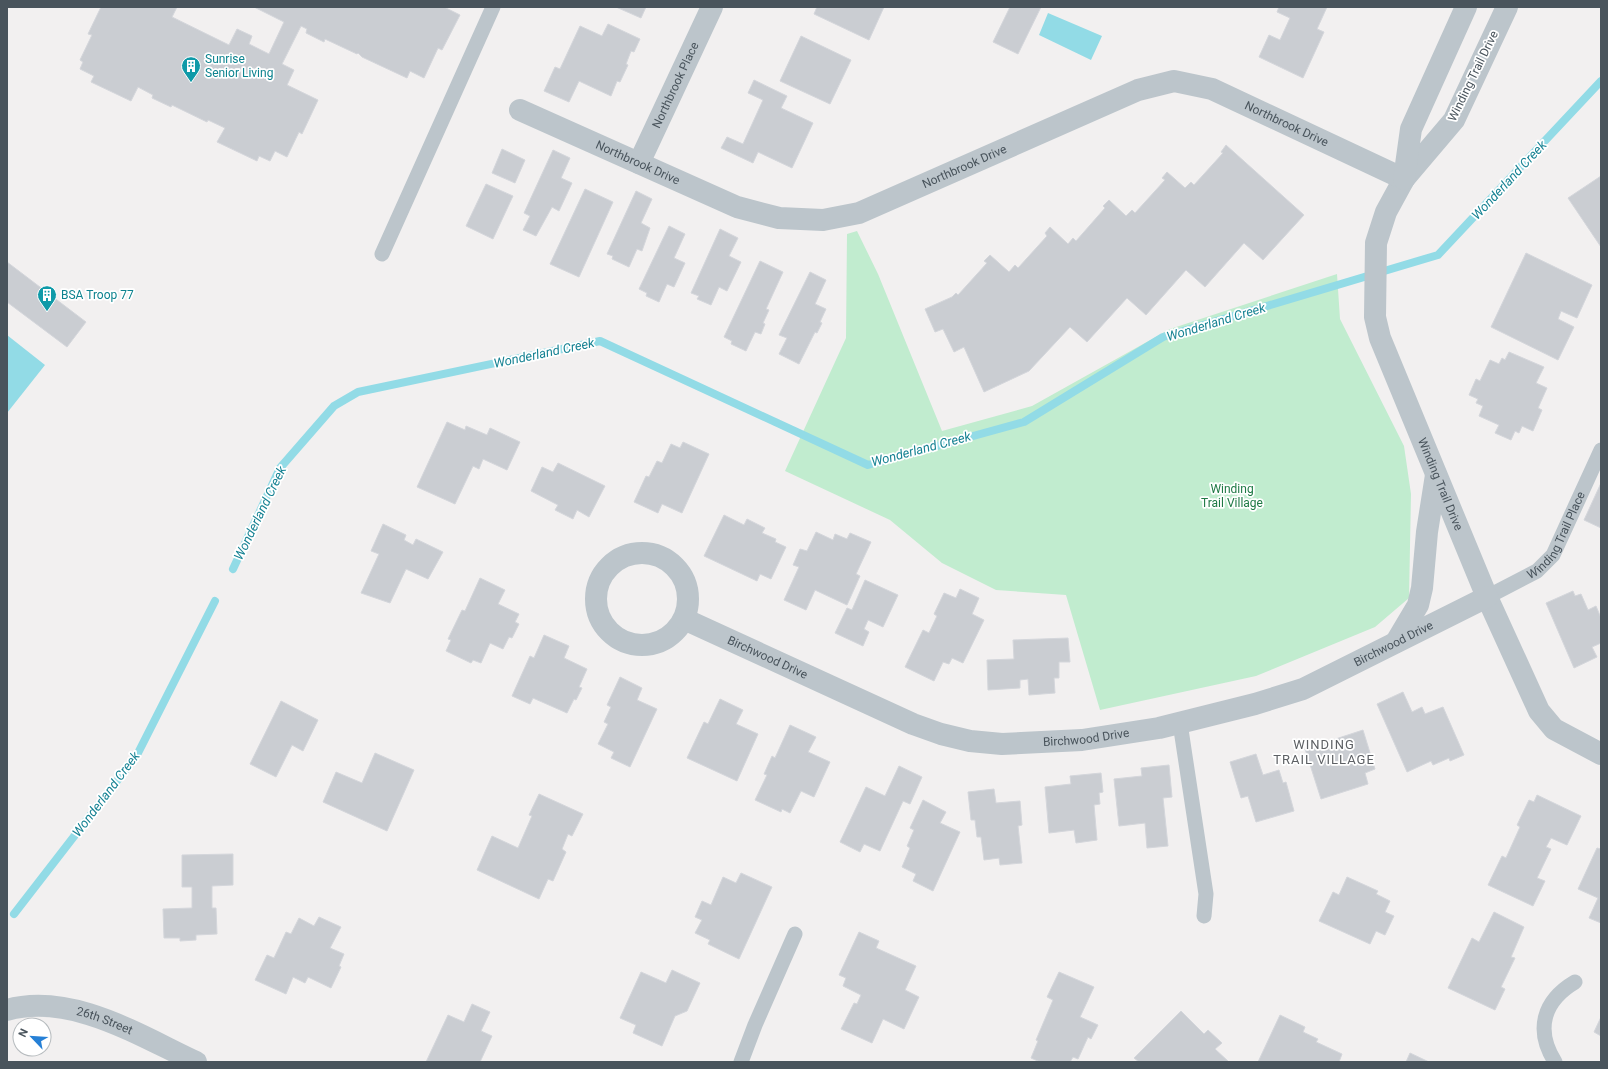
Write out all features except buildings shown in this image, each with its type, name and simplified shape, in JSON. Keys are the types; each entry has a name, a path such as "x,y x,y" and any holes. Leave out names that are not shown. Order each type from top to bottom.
{"street":[{"name":"Northbrook Place","path":"639,163 712,7"},
{"name":"Winding Trail Drive","path":"1404,179 1411,129 1466,7"},
{"name":"Winding Trail Drive","path":"1507,7 1454,120 1404,179 1386,212 1376,243 1375,317 1380,338 1436,475 1487,597 1538,711 1554,729 1601,754"},
{"name":"Northbrook Drive","path":"520,110 737,207 779,218 823,220 859,213 1138,90 1174,81 1212,89 1404,179"},
{"path":"1396,643 1418,605 1422,588 1427,532 1436,475"},
{"path":"632,552 653,553 672,562 685,579 689,599 684,619 671,635 652,645 631,644 613,635 600,618 595,598 598,582 614,562 632,552"},
{"name":"Birchwood Drive","path":"684,619 913,724 941,734 970,741 1002,744 1082,740 1180,723 1255,704 1303,689 1487,597"},
{"name":"26th Street","path":"7,1010 46,1006 65,1008 88,1014 196,1062"}],"lane":[{"path":"382,254 493,7"},
{"name":"Winding Trail Place","path":"1487,597 1537,571 1553,555 1601,450"},
{"path":"1180,723 1206,894 1204,916"},
{"path":"741,1062 755,1025 795,934"},
{"path":"1555,1062 1548,1050 1544,1035 1545,1016 1552,1002 1561,990 1575,982"}],"green space":[{"name":"Winding Trail Village","path":"857,231 878,274 942,431 1032,406 1170,329 1337,274 1340,319 1404,446 1411,494 1409,598 1375,627 1256,676 1100,710 1066,595 996,590 942,563 890,520 785,471 846,338 847,234"}],"water":[{"path":"1048,13 1102,36 1091,60 1039,35"},
{"path":"7,335 45,365 7,413"}],"waterway":[{"name":"Wonderland Creek","path":"233,569 280,468 334,406 358,392 600,341 868,465 1024,422 1163,337 1438,255 1601,81"},
{"name":"Wonderland Creek","path":"14,914 137,755 215,601"}],"place":[{"name":"Sunrise Senior Living","path":"191,83"},
{"name":"BSA Troop 77","path":"47,312"}],"district":[{"name":"WINDING TRAIL VILLAGE","path":"1324,752"}]}
